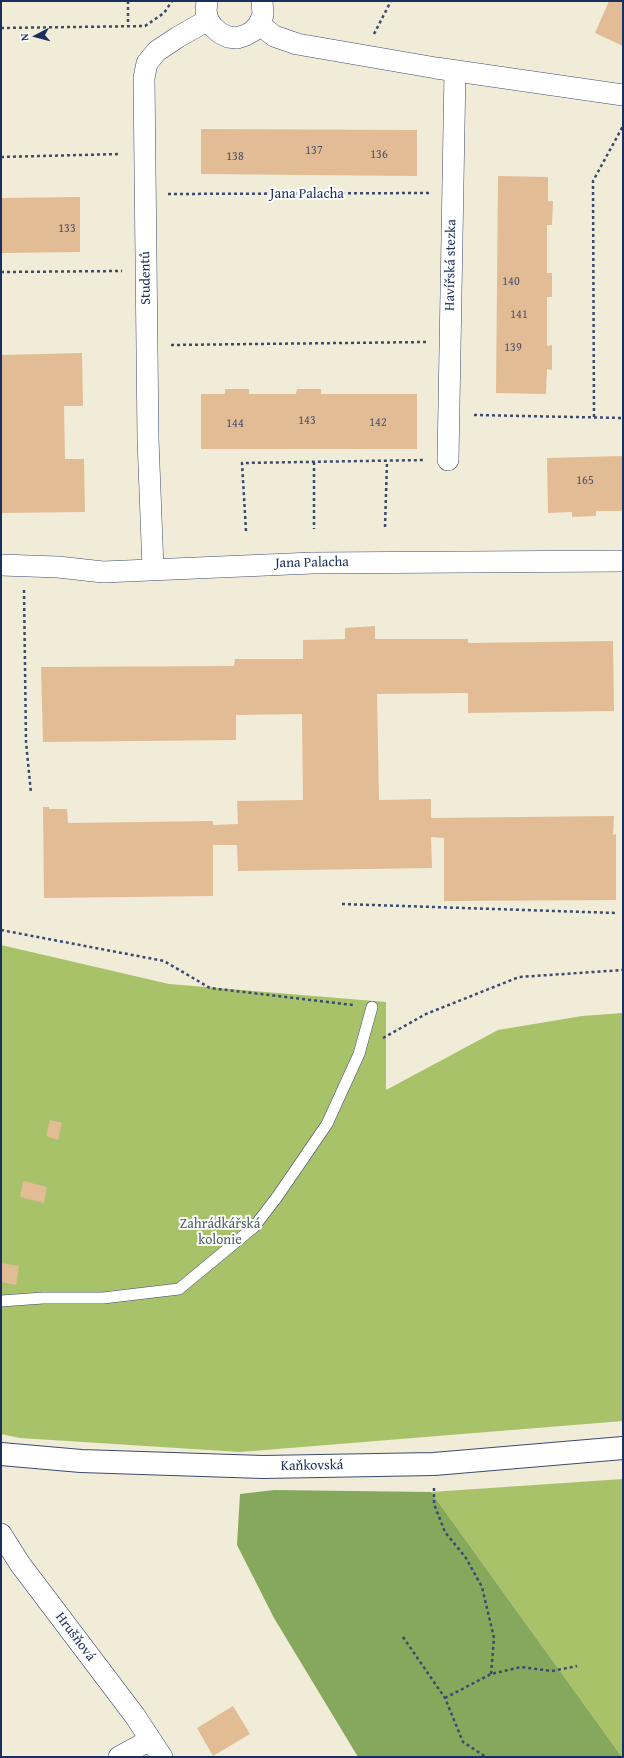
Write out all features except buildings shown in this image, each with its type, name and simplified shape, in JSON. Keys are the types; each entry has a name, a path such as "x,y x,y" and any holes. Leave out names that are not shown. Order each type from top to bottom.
{"street":[{"path":"207,10 213,27 228,37 237,38 250,33 259,24 263,15 262,1"},
{"name":"Studentů","path":"153,569 148,439 144,78 147,63 157,51 178,36 207,10"},
{"path":"259,24 274,36 298,44 455,71 623,95"},
{"name":"Havířská stezka","path":"438,460 449,415 455,71"},
{"name":"Jana Palacha","path":"1,565 58,567 103,572 313,563 623,561"},
{"name":"Kaňkovská","path":"1,1454 81,1461 263,1467 434,1464 623,1448"},
{"name":"Hrušňová","path":"1,1534 17,1559 135,1716 162,1757"},
{"path":"119,1757 150,1740"}],"lane":[{"path":"1,1301 43,1298 103,1298 179,1289 254,1228 327,1124 359,1052 372,1007"}],"path":[{"path":"128,1 128,26"},
{"path":"1,28 145,26 164,13 172,1"},
{"path":"363,55 391,1"},
{"path":"594,417 593,181 623,126"},
{"path":"1,157 122,154"},
{"name":"Jana Palacha","path":"162,194 452,193"},
{"path":"1,272 124,271"},
{"path":"164,345 450,341"},
{"path":"449,415 623,418"},
{"path":"246,531 242,463 438,460"},
{"path":"385,526 387,461"},
{"path":"314,462 314,529"},
{"path":"24,588 26,742 31,793"},
{"path":"342,904 616,913"},
{"path":"1,930 164,961 210,988 372,1007"},
{"path":"359,1052 426,1014 519,977 623,970"},
{"path":"434,1464 434,1504 445,1532 466,1558 482,1587 494,1638 491,1674"},
{"path":"403,1637 444,1698 463,1742 486,1757"},
{"path":"444,1698 491,1674 521,1667 552,1670 577,1666"}],"green space":[{"name":"Zahrádkářská kolonie","path":"1,945 169,984 386,1002 386,1090 498,1030 582,1016 623,1013 623,1421 240,1452 20,1438 1,1434"},
{"path":"623,1479 623,1757 622,1757 431,1492"},
{"path":"274,1490 431,1492 622,1757 358,1757 274,1618 237,1545 240,1494"}]}
